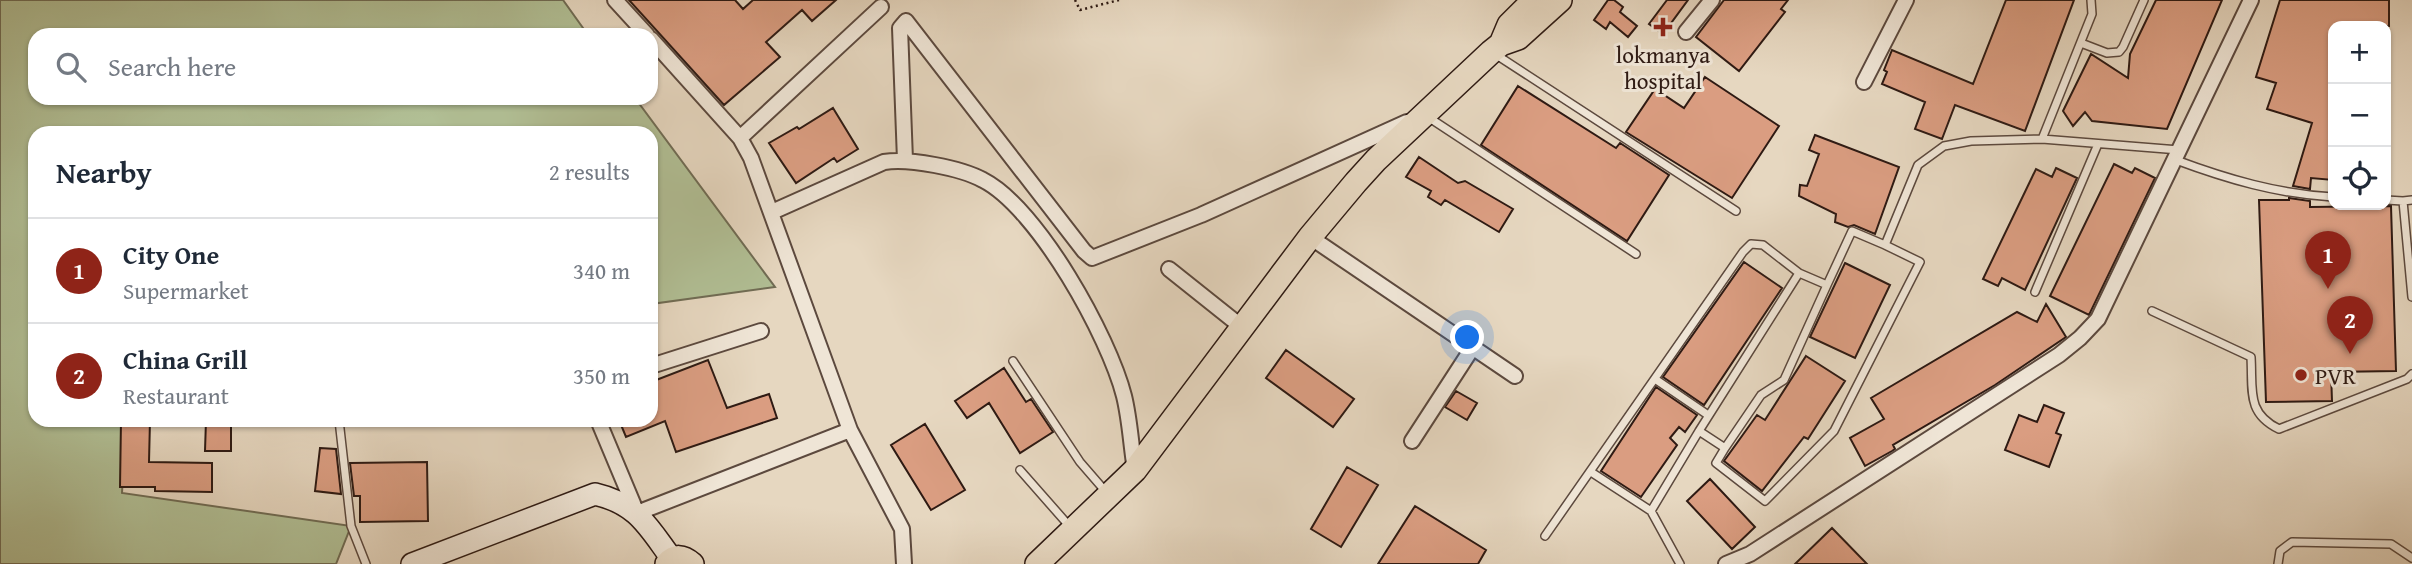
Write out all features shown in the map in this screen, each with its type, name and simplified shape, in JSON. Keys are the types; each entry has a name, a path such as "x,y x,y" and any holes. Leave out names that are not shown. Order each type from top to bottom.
{"main road":[{"path":"1037,564 1135,470 1310,237 1376,160 1496,48 1509,25 1534,0"},
{"path":"1519,16 1560,0"},
{"path":"412,564 595,494 609,498 637,513 683,563"},
{"path":"451,564 600,509 609,498"}],"street":[{"path":"615,0 641,28"},
{"path":"1686,32 1712,0"},
{"path":"1864,82 1906,0"},
{"path":"1726,564 1750,554 2059,355 2098,319 2251,0"},
{"path":"740,138 881,7"},
{"path":"905,160 900,27 906,21 1092,258 1201,215 1425,115"},
{"path":"658,47 740,138 751,158 850,430 902,529 904,564"},
{"path":"772,212 884,162 905,160 971,174 984,180 1001,193 1032,225 1066,272 1100,332 1124,397 1135,470"},
{"path":"1310,237 1515,376"},
{"path":"1169,270 1243,328"},
{"path":"658,364 761,331"},
{"path":"1412,441 1473,347"},
{"path":"601,427 637,513 850,430"}],"lane":[{"path":"2042,139 2092,13 2091,0"},
{"path":"2081,43 2107,53 2119,52 2144,0"},
{"path":"1496,48 1736,211"},
{"path":"1425,115 1636,254"},
{"path":"1885,246 1918,165 1944,146 1971,141 2042,139 2178,155 2243,183 2328,197"},
{"path":"2035,292 2098,144"},
{"path":"2391,200 2412,200"},
{"path":"2403,201 2412,297"},
{"path":"1852,231 1885,246 1920,262 1834,430 1765,501 1716,463 1761,395 1784,380 1852,231"},
{"path":"1545,536 1751,244 1763,244 1799,273 1827,285"},
{"path":"1651,511 1708,415 1799,273"},
{"path":"2152,311 2251,357 2255,410 2265,422 2279,429 2407,379 2412,373"},
{"path":"1013,361 1080,462 1110,496"},
{"path":"1654,379 1708,415"},
{"path":"340,427 351,526 366,564"},
{"path":"1699,431 1725,448"},
{"path":"1020,470 1073,531"},
{"path":"1591,472 1651,511 1680,564"},
{"path":"2278,564 2280,551 2292,542 2391,544 2412,558"}],"path":[{"path":"1075,0 1080,10 1119,0"}],"green space":[{"path":"0,0 563,0 583,28 28,28 28,105 640,105 656,126 28,126 28,427 126,427 122,493 351,526 336,564 0,564"},
{"path":"658,129 775,287 658,303"}],"building":[{"path":"629,0 735,0 743,9 753,0 836,0 812,21 802,10 766,42 780,57 724,105 658,32 658,28 654,28"},
{"path":"1608,0 1614,0 1623,7 1620,12 1637,26 1628,37 1610,22 1606,29 1594,20"},
{"path":"1667,0 1688,0 1663,34 1649,24"},
{"path":"1724,0 1788,0 1781,9 1785,12 1739,71 1696,37"},
{"path":"2006,0 2074,0 2025,131 1955,105 1942,139 1915,129 1925,102 1882,84 1892,50 1973,84"},
{"path":"2156,0 2222,0 2167,129 2092,121 2085,112 2073,126 2063,111 2091,54 2128,78 2130,54"},
{"path":"2280,0 2389,0 2389,21 2328,21 2328,180 2311,178 2310,189 2293,186 2312,123 2267,109 2276,83 2256,77"},
{"path":"1705,77 1779,126 1732,198 1626,132 1655,89 1684,108"},
{"path":"1518,86 1616,148 1620,143 1669,175 1627,241 1481,145"},
{"path":"833,108 858,149 837,162 834,158 796,183 769,143 797,127 799,129"},
{"path":"1815,135 1899,167 1875,234 1854,225 1848,227 1835,222 1836,214 1799,196 1800,185 1807,186 1819,154 1809,150"},
{"path":"1419,157 1458,183 1465,181 1513,209 1499,232 1445,200 1441,205 1428,197 1431,191 1406,177"},
{"path":"2114,164 2132,173 2135,168 2155,178 2089,315 2050,296"},
{"path":"2056,168 2077,178 2025,290 2002,278 1998,286 1983,279 2036,169 2052,177"},
{"path":"2259,200 2310,201 2310,207 2328,207 2328,210 2391,210 2391,206 2396,371 2331,372 2332,401 2266,402"},
{"path":"1744,262 1782,288 1704,405 1663,377"},
{"path":"1845,263 1890,285 1855,358 1810,337"},
{"path":"2046,304 2066,337 1995,385 1893,445 1895,449 1865,466 1850,438 1884,419 1871,398 2017,312 2037,322"},
{"path":"1286,350 1354,399 1333,427 1266,378"},
{"path":"1806,356 1845,381 1808,439 1804,437 1762,491 1724,461 1757,415 1765,420"},
{"path":"708,360 727,408 769,394 777,418 676,452 665,421 658,424 658,379"},
{"path":"1004,368 1026,402 1031,399 1053,432 1020,453 989,403 967,418 955,401"},
{"path":"1656,387 1697,415 1685,432 1679,427 1670,438 1677,445 1641,497 1601,471"},
{"path":"1456,391 1477,403 1467,420 1445,407"},
{"path":"2044,405 2064,413 2056,433 2061,435 2049,467 2005,450 2019,415 2037,422"},
{"path":"925,424 965,490 931,510 891,445"},
{"path":"121,427 150,427 149,462 212,463 212,492 120,487"},
{"path":"206,427 231,427 231,451 205,451"},
{"path":"622,427 650,427 626,437"},
{"path":"320,448 336,449 341,494 315,491"},
{"path":"427,462 428,521 360,522 360,496 354,496 350,463"},
{"path":"1347,467 1378,485 1341,547 1311,529"},
{"path":"1710,479 1755,527 1732,549 1687,501"},
{"path":"1415,506 1486,550 1478,564 1378,564"},
{"path":"1832,528 1867,564 1795,564"}],"place":[{"name":"lokmanya hospital","path":"1663,27"},
{"name":"City One","path":"2328,289"},
{"name":"China Grill","path":"2350,354"},
{"name":"PVR","path":"2301,375"}]}
